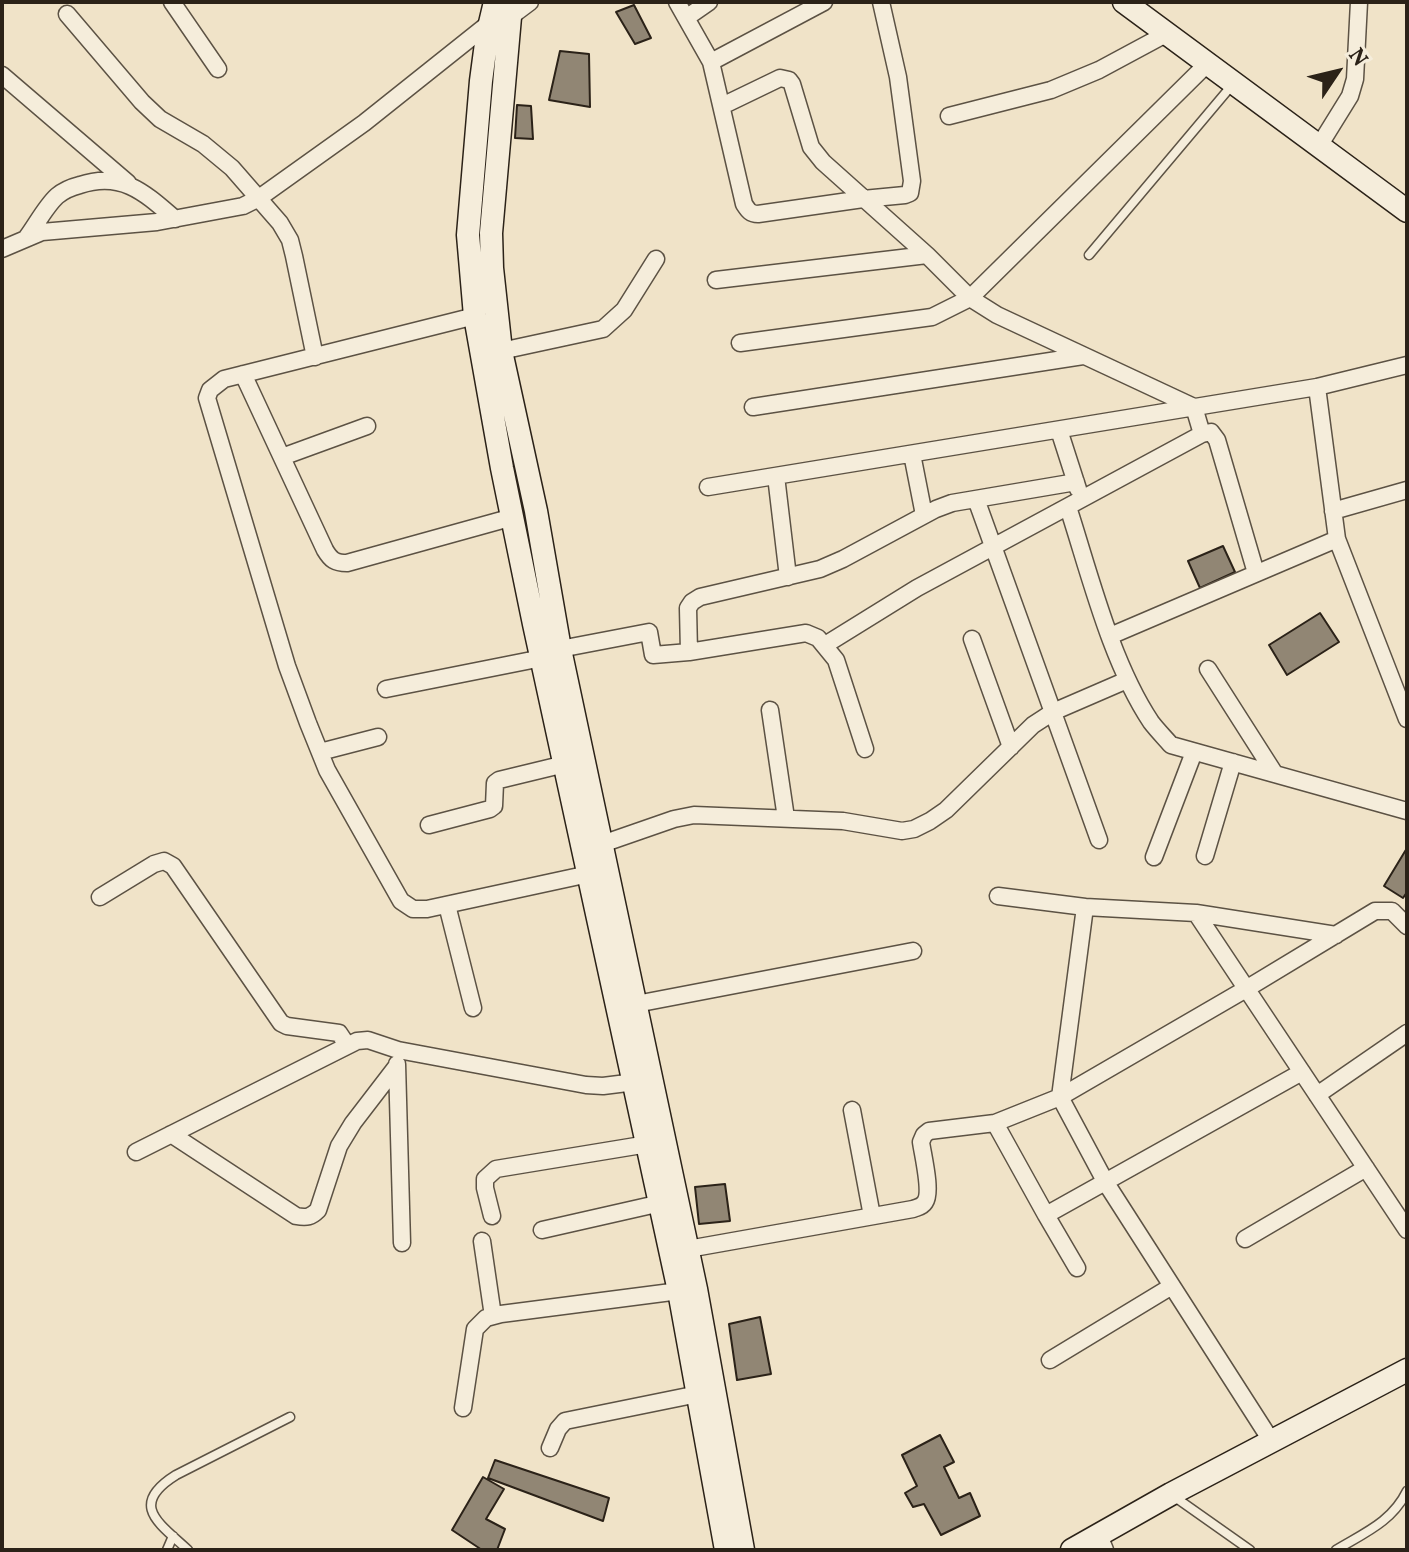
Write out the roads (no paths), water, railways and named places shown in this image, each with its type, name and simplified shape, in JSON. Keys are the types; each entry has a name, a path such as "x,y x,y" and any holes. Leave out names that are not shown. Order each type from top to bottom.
{"street":[{"path":"172,2 218,69"},
{"path":"2,249 42,232 175,219 243,206 259,198 364,123 502,11 530,2"},
{"path":"677,2 711,62 744,204 753,214 910,193 912,188 898,77 881,2"},
{"path":"686,18 709,2"},
{"path":"711,62 824,2"},
{"path":"1319,146 1350,96 1355,79 1359,2"},
{"path":"1137,6 1166,34 1407,211"},
{"path":"502,11 487,36 481,81 468,235 475,316 513,517 602,844 598,872 644,1080 688,1249 688,1290 698,1394 726,1550"},
{"path":"502,11 492,268 501,351 536,511 544,623"},
{"path":"67,14 142,102 160,119 211,150 232,168 280,223 290,240 315,357"},
{"path":"949,116 1051,90 1099,70 1166,34"},
{"path":"740,343 932,317 970,298 1207,64"},
{"path":"2,75 134,188"},
{"path":"722,106 780,78 789,80 811,147 823,162 970,298 997,315 1194,407 1202,434"},
{"path":"26,239 57,196 92,181 112,179 134,188 150,197 175,219"},
{"path":"716,280 927,255"},
{"path":"501,351 603,329 624,310 656,259"},
{"path":"475,316 224,379 215,384 207,398 287,666 320,752 327,770 401,901 413,909 427,909 598,872"},
{"path":"753,407 1084,356"},
{"path":"708,487 1317,387 1407,365"},
{"path":"243,374 331,560 347,563 513,517"},
{"path":"1317,387 1337,539 1406,715"},
{"path":"282,457 367,426"},
{"path":"1059,430 1076,482 1075,503 1110,636 1127,680 1152,723 1171,745 1407,811"},
{"path":"825,645 993,546 1211,432 1217,440 1256,573"},
{"path":"912,454 924,515"},
{"path":"502,468 525,463"},
{"path":"776,476 788,577"},
{"path":"689,652 688,608 700,597 820,569 952,503 1076,482"},
{"path":"1333,511 1407,490"},
{"path":"976,499 1099,840"},
{"path":"1110,636 1337,539"},
{"path":"386,689 649,632 653,655 806,633 818,638 836,660 865,749"},
{"path":"972,639 1011,747"},
{"path":"551,654 565,764 636,1004 648,1144 661,1203 688,1290 743,1550"},
{"path":"1208,669 1275,774"},
{"path":"602,844 694,815 843,821 902,831 914,829 946,810 1033,725 1053,712 1127,680"},
{"path":"770,710 786,818"},
{"path":"320,752 378,737"},
{"path":"1154,857 1194,752"},
{"path":"1205,856 1233,762"},
{"path":"429,825 490,809 495,800 493,788 499,780 565,764"},
{"path":"100,897 154,864 164,861 173,866 281,1023 339,1033 347,1045"},
{"path":"998,896 1085,907 1196,913 1336,935"},
{"path":"447,905 473,1008"},
{"path":"1085,907 1060,1097 1106,1183 1272,1442"},
{"path":"688,1249 922,1206 927,1200 928,1190 921,1142 929,1131 995,1123 1060,1097 1375,911 1392,911 1407,926"},
{"path":"1196,913 1366,1168 1400,1204 1407,1230"},
{"path":"636,1004 913,951"},
{"path":"1317,1095 1407,1033"},
{"path":"136,1152 357,1041 368,1040 397,1059 586,1085 603,1086 644,1080"},
{"path":"171,1134 296,1216 305,1218 318,1210 339,1146 397,1059"},
{"path":"397,1059 402,1243"},
{"path":"1046,1215 1302,1072"},
{"path":"852,1110 872,1216"},
{"path":"995,1123 1077,1268"},
{"path":"492,1216 485,1179 496,1169 648,1144"},
{"path":"1245,1239 1366,1168"},
{"path":"542,1230 661,1203"},
{"path":"482,1241 493,1316"},
{"path":"1050,1360 1172,1286"},
{"path":"463,1408 475,1329 481,1321 493,1316 688,1290"},
{"path":"1072,1550 1102,1542 1171,1494 1407,1370"},
{"path":"550,1448 565,1421 698,1394"}],"lane":[{"path":"1089,255 1233,84"},
{"path":"188,1550 153,1516 151,1497 162,1484 290,1417"},
{"path":"1336,1550 1397,1510 1407,1491"},
{"path":"1171,1494 1250,1550"},
{"path":"167,1550 173,1536"}]}
